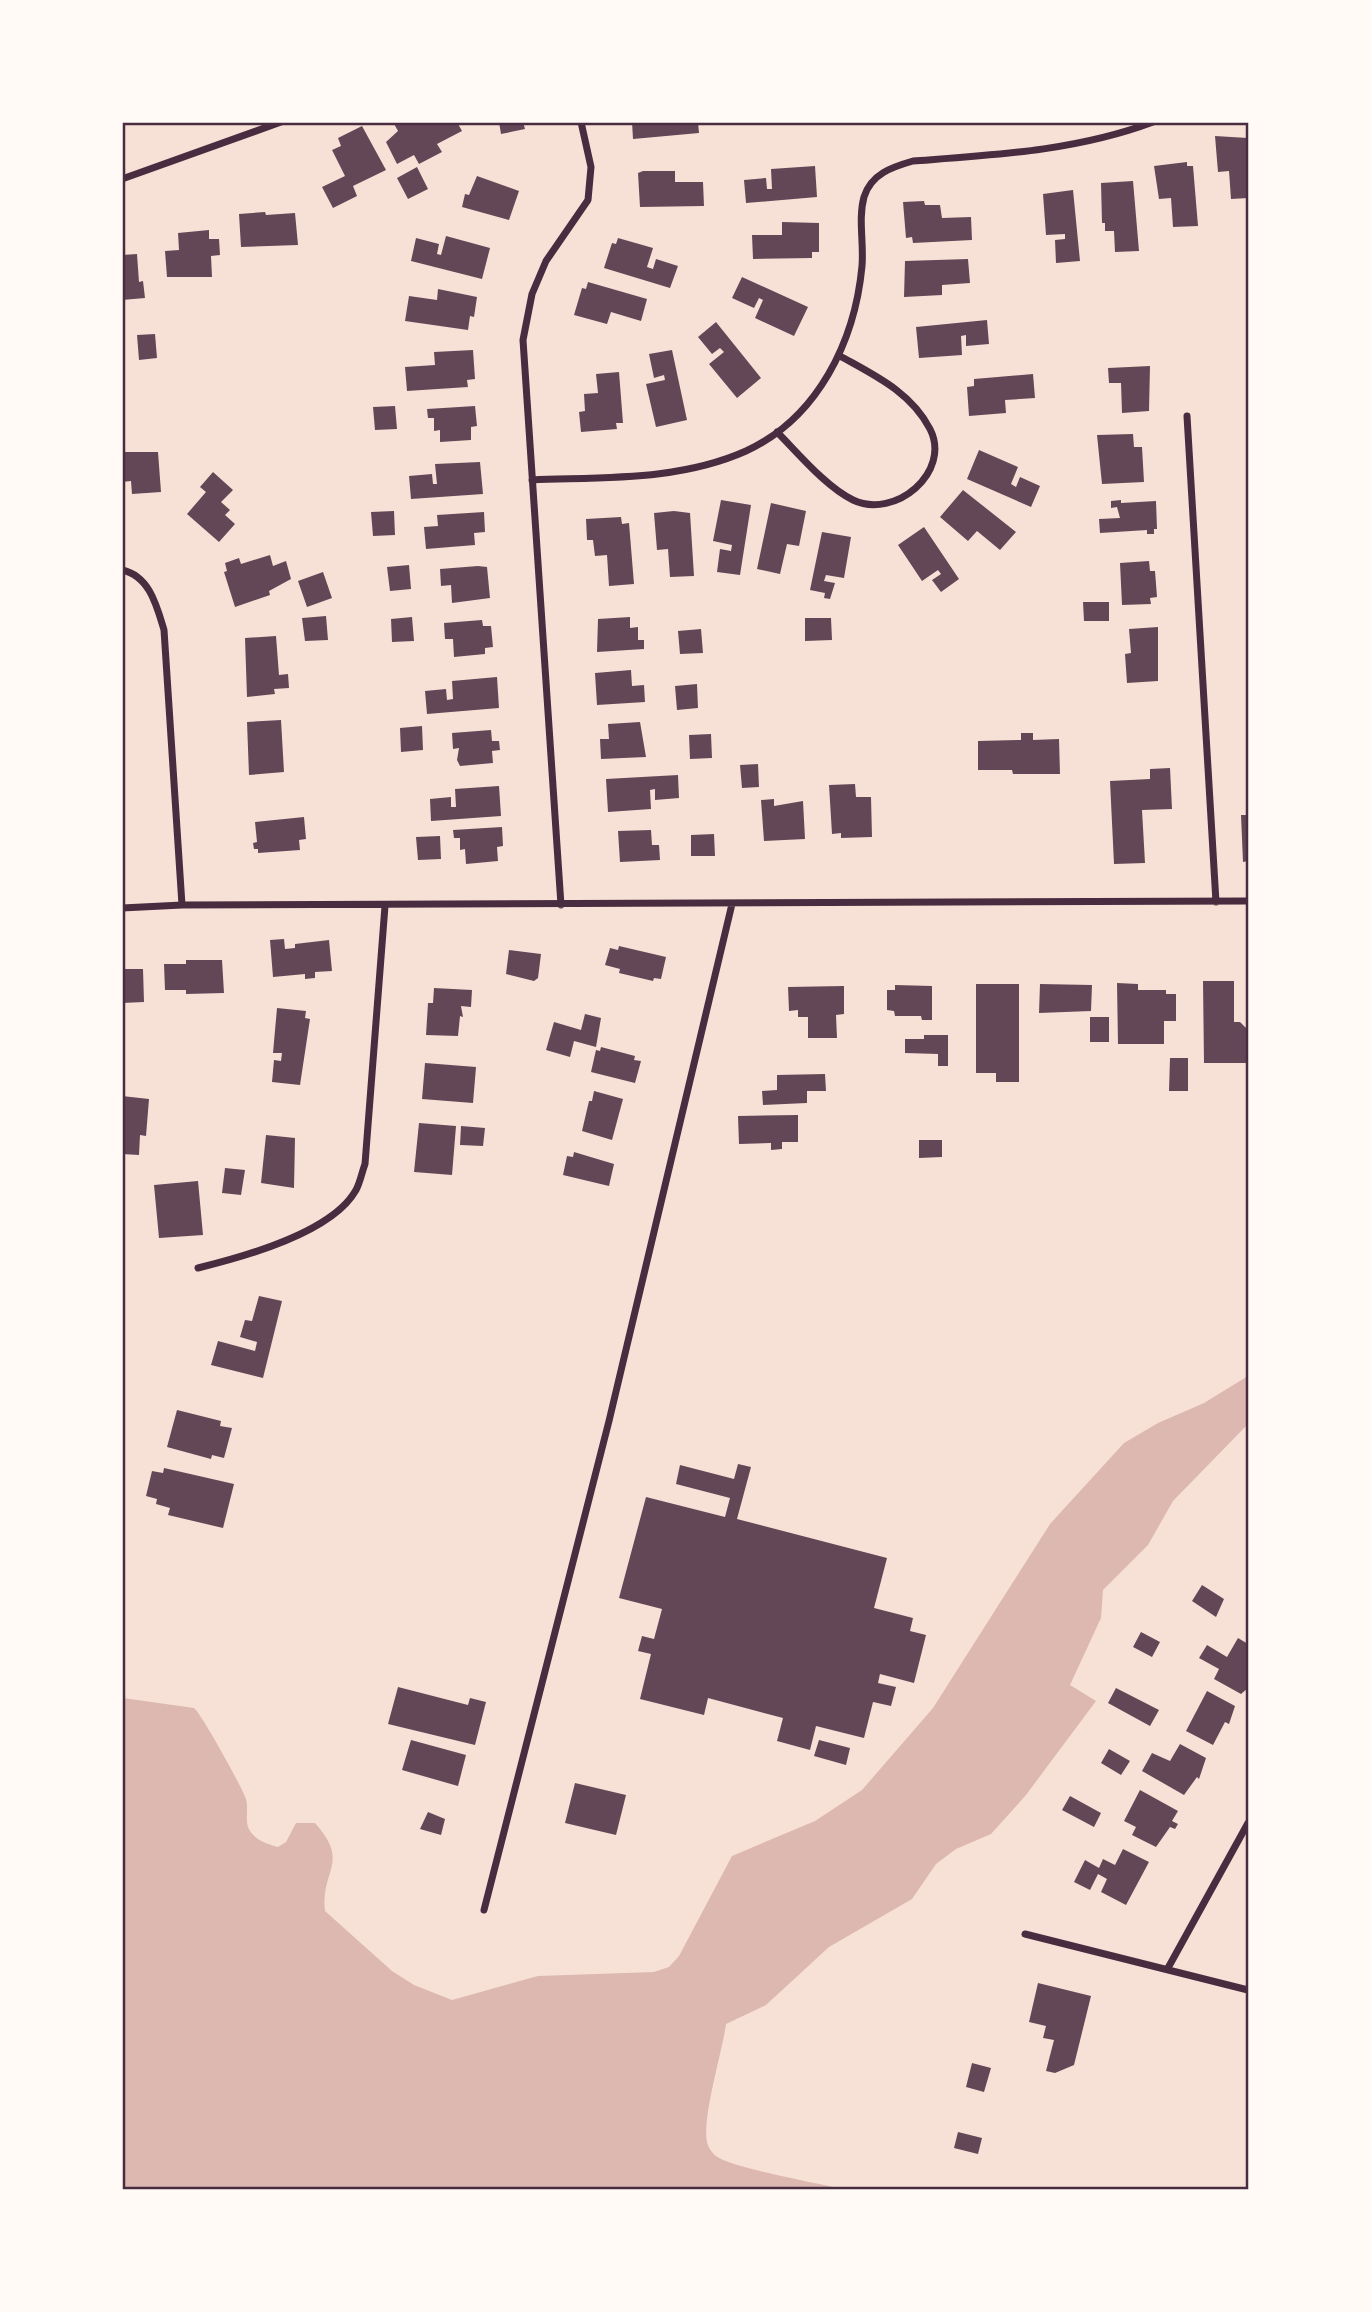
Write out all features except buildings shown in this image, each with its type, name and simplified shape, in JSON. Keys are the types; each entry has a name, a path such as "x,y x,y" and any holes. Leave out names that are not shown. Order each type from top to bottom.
{"street":[{"path":"122,179 281,122"},
{"path":"561,905 523,340 532,294 546,261 588,200 591,167 581,122"},
{"path":"532,480 635,476 697,469 747,450 777,432 806,405 840,356 860,289 864,196 873,180 892,167 913,162 1043,150 1123,134 1153,122"},
{"path":"777,432 819,474 853,500 881,504 905,498 920,485 933,456 932,432 922,415 888,383 840,356"},
{"path":"1187,416 1216,902"},
{"path":"122,570 131,572 154,594 164,630 183,905"},
{"path":"122,908 183,905 1248,901"},
{"path":"484,1910 609,1421 732,904"},
{"path":"198,1268 263,1249 325,1221 356,1190 365,1164 384,906"},
{"path":"1168,1968 1248,1823"},
{"path":"1025,1934 1248,1990"}],"shaded area":[{"path":"1248,1376 1248,1424 1173,1501 1148,1545 1103,1590 1101,1618 1070,1685 1096,1701 1026,1795 991,1834 956,1849 936,1864 912,1899 829,1947 766,2005 726,2024 707,2117 707,2142 710,2150 725,2161 842,2189 123,2189 123,1698 194,1708 243,1792 247,1803 248,1827 259,1840 278,1847 286,1842 296,1823 315,1823 326,1837 333,1858 326,1886 325,1911 392,1971 414,1985 452,2000 538,1976 654,1972 669,1967 679,1956 732,1856 815,1821 862,1790 933,1708 1050,1524 1124,1443 1158,1423 1204,1403"}]}
